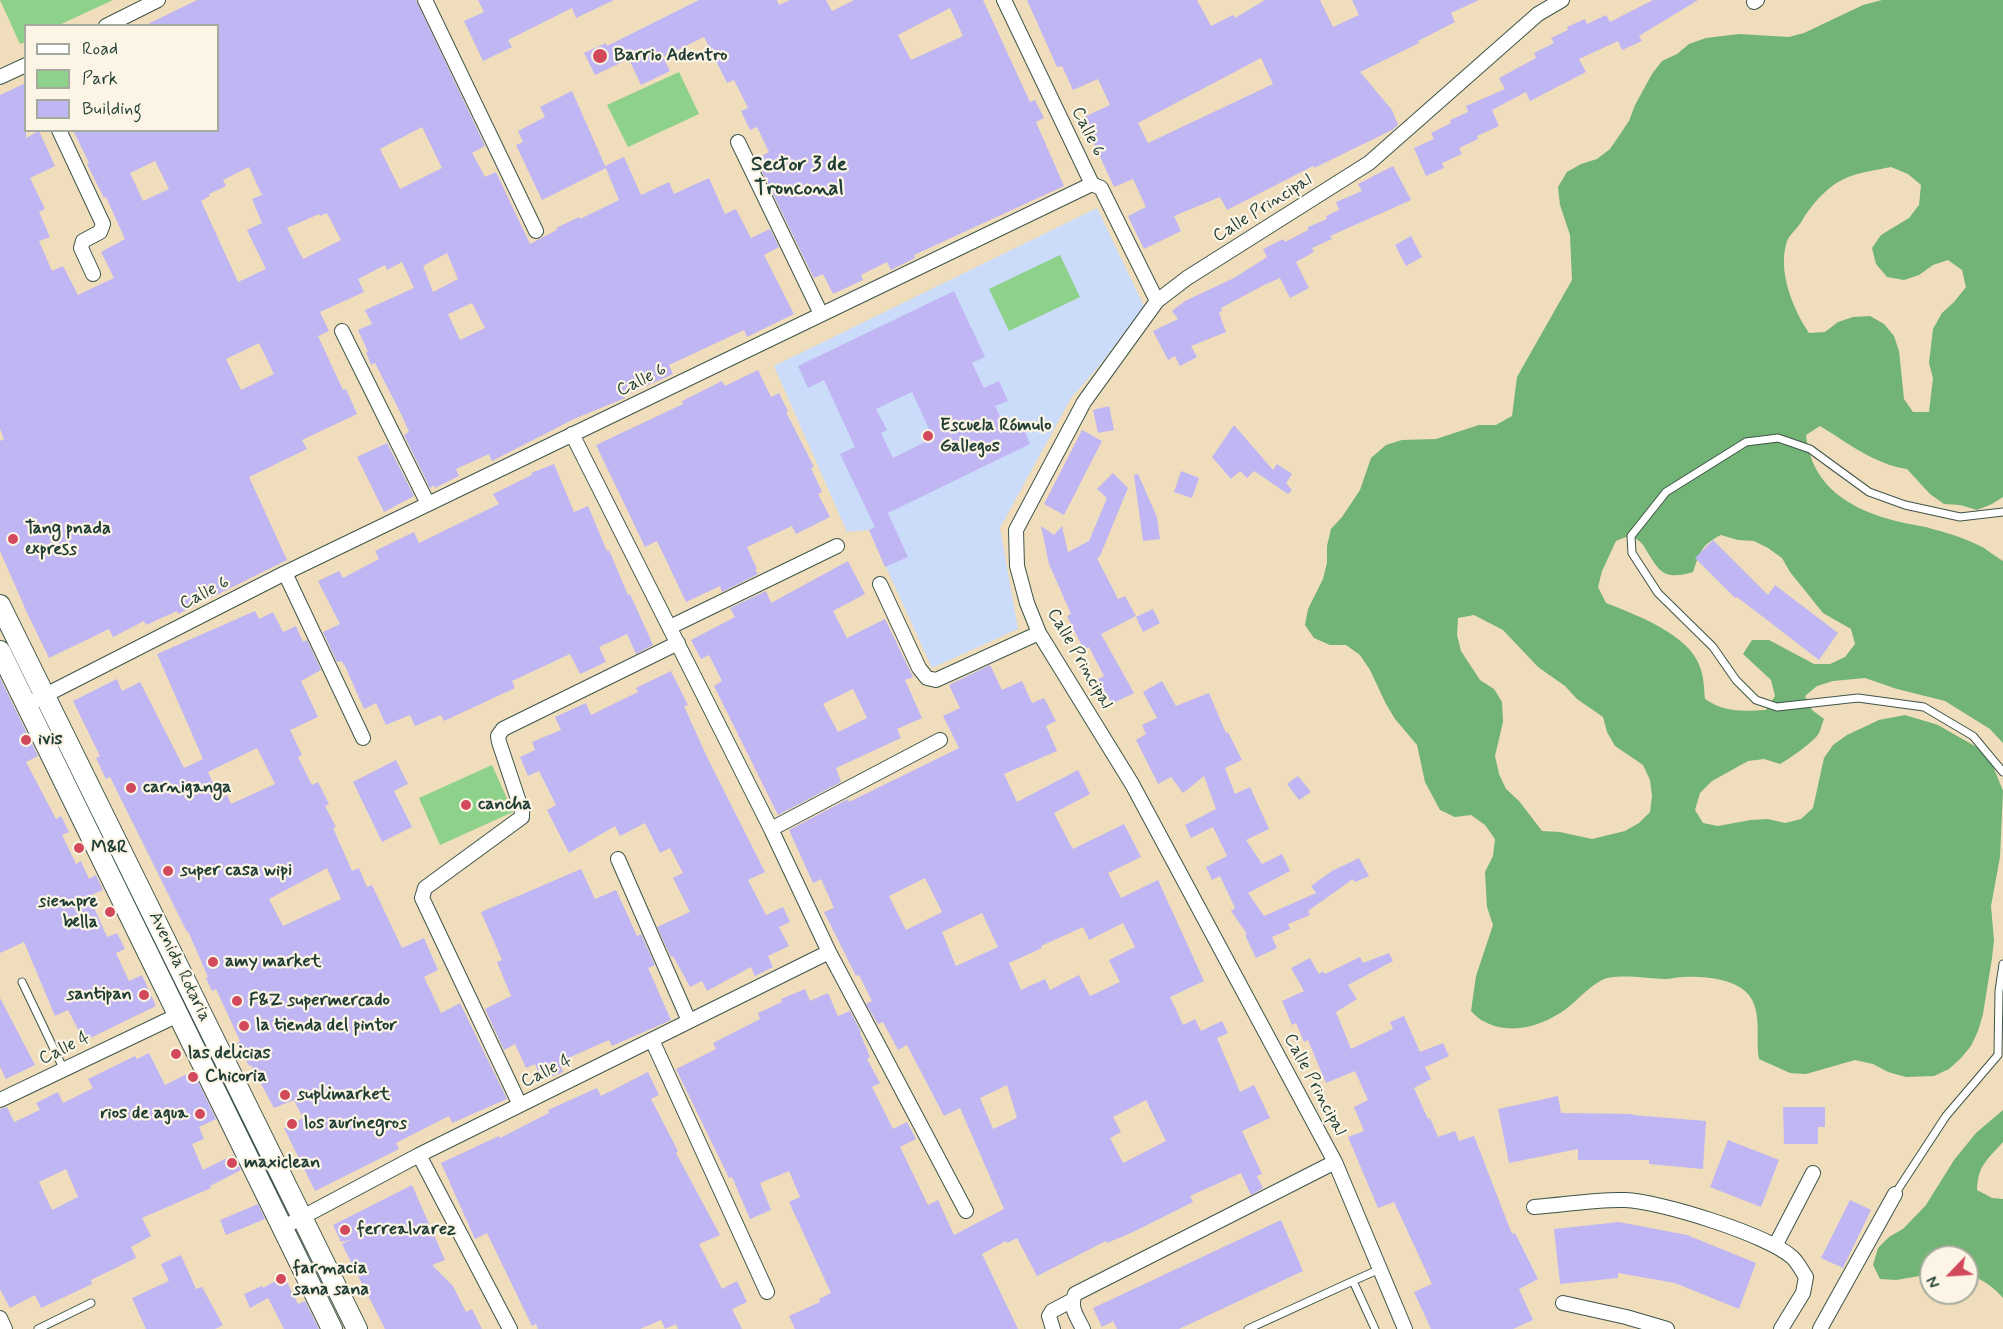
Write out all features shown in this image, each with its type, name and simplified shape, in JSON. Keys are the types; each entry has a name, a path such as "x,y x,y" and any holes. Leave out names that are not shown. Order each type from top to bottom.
{"street":[{"path":"110,24 158,0"},
{"path":"425,0 536,231"},
{"name":"Calle 6","path":"26,705 285,573 1092,184 1004,0"},
{"name":"Calle Principal","path":"1405,1329 1335,1162 1132,784 1039,633 1027,603 1017,566 1016,530 1084,402 1157,300 1187,278 1369,163 1538,14 1562,0"},
{"path":"0,77 24,66"},
{"path":"60,132 103,224 100,232 82,241 81,248 93,274"},
{"path":"738,142 821,314"},
{"path":"1092,184 1101,188 1157,300"},
{"path":"342,331 428,504"},
{"path":"572,434 771,829 829,952 966,1211"},
{"path":"670,627 837,546"},
{"path":"285,573 363,738"},
{"path":"880,584 919,668 927,678 936,680 1039,633"},
{"name":"Avenida Rotaria","path":"0,605 357,1329"},
{"path":"520,1105 422,898 425,888 522,817 522,810 499,742 498,736 503,729 678,643"},
{"name":"Avenida Rotaria","path":"0,651 332,1329"},
{"path":"771,829 940,740"},
{"path":"618,859 689,1021"},
{"name":"Calle 4","path":"282,1228 419,1155 829,952"},
{"name":"Calle 4","path":"0,1100 178,1015"},
{"path":"652,1040 767,1292"},
{"path":"419,1155 510,1329"},
{"path":"1053,1329 1049,1316 1052,1311 1071,1301 1075,1294 1335,1162"},
{"path":"1775,1246 1813,1173"},
{"path":"1820,1329 1896,1194"},
{"path":"1534,1207 1626,1200 1686,1212 1775,1246 1793,1258 1806,1277 1803,1293 1780,1329"},
{"path":"1071,1301 1083,1329"},
{"path":"1563,1304 1626,1317 1667,1329"},
{"path":"0,1318 5,1329"}],"lane":[{"path":"2003,512 1960,517 1905,505 1869,492 1810,449 1778,438 1746,442 1666,492 1631,536 1632,553 1658,593 1713,647 1736,680 1756,700 1777,707 1858,698 1924,707 1973,736 2003,772"},
{"path":"1896,1194 1946,1116 2000,1054 1999,991 2003,964"},
{"path":"22,982 64,1070"},
{"path":"1248,1329 1380,1269"},
{"path":"1353,1281 1375,1329"},
{"path":"38,1329 92,1303"}],"shaded area":[{"name":"Escuela Rómulo Gallegos","path":"1097,208 1144,306 1099,366 1071,398 1000,528 1018,629 932,668 869,530 847,532 774,366"}],"green space":[{"path":"0,0 113,0 61,24 24,24 24,42 20,44"},
{"path":"1882,0 2003,0 2003,497 1977,510 1960,505 1944,504 1930,494 1907,469 1872,458 1820,426 1806,435 1816,469 1837,494 1850,503 1882,517 1927,527 1960,538 1984,548 2003,561 2003,743 1990,729 1945,701 1865,678 1833,681 1817,686 1805,696 1812,710 1824,719 1819,733 1812,741 1780,764 1764,759 1748,761 1712,781 1700,793 1695,810 1703,823 1718,826 1751,820 1768,819 1785,823 1801,819 1813,808 1824,758 1833,745 1847,735 1879,720 1905,715 1938,725 1980,749 1991,761 2003,791 2000,857 1991,906 1994,940 1983,1014 1978,1031 1971,1046 1961,1058 1949,1069 1934,1076 1906,1077 1888,1072 1873,1064 1855,1060 1806,1074 1790,1073 1759,1059 1757,1017 1753,1001 1748,994 1735,984 1726,981 1691,977 1608,978 1597,983 1566,1009 1548,1020 1527,1027 1495,1026 1481,1020 1471,1011 1476,976 1493,925 1487,907 1485,872 1493,856 1495,839 1485,825 1471,815 1455,817 1440,810 1425,782 1417,745 1395,719 1360,655 1346,645 1330,645 1314,638 1305,625 1308,609 1323,579 1331,529 1360,490 1371,458 1386,445 1402,440 1436,439 1479,425 1496,425 1512,416 1517,377 1572,280 1570,235 1560,205 1558,187 1567,172 1597,159 1610,149 1629,121 1652,74 1662,61 1677,54 1689,44 1706,38 1739,34 1789,37 1804,33 1863,5","holes":["1891,167 1908,174 1921,185 1919,205 1909,218 1881,235 1872,248 1876,264 1887,277 1904,280 1948,260 1962,270 1966,287 1942,313 1933,329 1929,363 1933,378 1929,412 1913,412 1904,399 1899,351 1894,336 1884,324 1870,316 1853,317 1838,322 1825,332 1809,333 1797,313 1785,277 1784,253 1787,241 1811,207 1833,185 1846,178","1631,535 1642,544 1658,568 1675,575 1693,572 1702,550 1709,542 1721,535 1738,540 1754,541 1782,558 1790,572 1823,613 1851,629 1855,644 1845,657 1830,664 1814,664 1769,640 1752,640 1743,654 1771,680 1775,696 1766,710 1742,711 1713,704 1705,699 1700,667 1694,655 1685,645 1660,627 1606,603 1598,587 1602,571 1616,541","1474,615 1503,630 1538,667 1603,717 1607,732 1615,746 1643,765 1650,780 1652,796 1650,812 1639,823 1625,831 1592,839 1560,832 1542,831 1519,801 1506,789 1499,774 1495,756 1503,722 1502,702 1494,689 1480,680 1461,651 1457,635 1458,618"]},
{"path":"679,72 699,114 628,147 607,105"},
{"path":"1060,255 1080,297 1009,331 989,289"},
{"name":"cancha","path":"492,765 513,812 440,845 419,798"},
{"path":"2003,1110 2003,1142 1981,1169 1977,1190 1992,1198 2003,1199 2003,1298 1979,1279 1979,1245 1919,1245 1919,1276 1896,1280 1880,1279 1873,1265 1878,1248 1889,1237 1903,1229 1926,1205 1954,1160 1976,1133"}],"building":[{"path":"197,0 416,0 485,146 472,153 485,177 496,172 530,244 557,230 556,228 619,200 605,166 624,157 641,195 669,182 674,194 709,178 725,214 736,209 751,238 770,229 779,247 764,255 794,314 747,337 744,330 669,365 673,374 624,396 625,398 574,419 492,461 489,454 456,469 459,476 435,488 434,485 430,488 404,435 409,432 402,416 375,363 371,365 358,330 372,324 365,310 414,288 402,262 387,270 385,265 358,279 364,292 320,312 329,331 318,336 357,414 302,440 307,449 249,477 287,560 178,614 177,611 146,625 144,621 113,637 109,629 49,658 0,551 0,441 4,439 0,429 0,95 24,84 26,138 39,132 55,166 30,178 45,209 39,212 50,237 39,241 52,271 63,266 78,295 114,278 101,252 125,239 106,197 104,198 87,164 89,163 74,132 219,132 219,24 148,24","holes":["422,127 442,168 400,189 380,149","155,161 169,189 143,201 130,173","249,167 262,195 252,199 262,223 247,230 266,269 238,282 201,201 210,196 209,194 226,186 223,180","327,213 341,240 303,259 287,228 319,214 320,216","447,253 458,279 433,292 423,266","472,303 485,328 460,340 448,314","259,343 274,374 241,390 226,359"]},
{"path":"478,0 614,0 576,18 572,8 508,40 512,47 483,61 464,21 484,12"},
{"path":"699,0 777,0 779,5 790,0 826,0 832,11 854,0 983,0 1030,102 1035,100 1044,118 1036,122 1064,186 914,255 915,258 891,270 887,262 861,275 863,280 833,294 823,274 814,278 756,159 769,152 757,127 750,130 741,111 748,108 734,80 727,83 704,37 663,57 670,71 641,85 629,59 595,75 584,53 606,43 607,46","holes":["950,8 963,36 911,60 898,35"]},
{"path":"1027,0 1197,0 1211,26 1233,15 1235,18 1265,0 1320,0 1333,27 1359,15 1352,0 1479,0 1451,13 1455,22 1418,41 1419,43 1360,72 1392,110 1398,125 1392,130 1314,168 1313,166 1227,210 1220,197 1174,216 1181,231 1144,249 1128,216 1146,207 1133,179 1114,187 1082,118 1110,105 1098,79 1073,90 1062,66 1057,67","holes":["1261,58 1273,84 1148,143 1138,123"]},
{"path":"1653,0 1698,0 1639,36 1642,41 1622,50 1618,41 1579,59 1586,72 1530,101 1526,92 1492,110 1499,126 1477,136 1478,139 1459,148 1462,154 1442,163 1444,168 1426,176 1414,148 1434,139 1431,133 1451,123 1450,120 1468,112 1466,106 1505,89 1499,78 1536,58 1534,53 1554,43 1551,38 1568,30 1567,27 1585,19 1587,24 1606,15 1610,22"},
{"path":"572,91 606,168 542,200 516,145 523,142 518,131 545,117 540,107"},
{"path":"1393,166 1411,200 1330,236 1332,239 1312,248 1314,252 1296,262 1309,288 1290,298 1280,278 1264,285 1221,308 1222,311 1219,313 1226,332 1191,346 1197,357 1180,366 1175,356 1168,360 1153,331 1178,319 1172,311 1185,301 1234,278 1267,257 1263,249 1283,239 1285,242 1308,230 1308,227 1327,219 1326,216 1339,210 1336,202 1362,191 1358,184"},
{"path":"1411,236 1422,257 1406,266 1395,245"},
{"path":"954,291 985,357 972,363 984,388 999,381 1008,401 995,406 1007,431 1022,424 1030,444 888,513 908,557 885,567 869,530 875,527 840,454 855,447 824,380 808,388 798,366","holes":["912,392 933,438 893,458 881,433 887,430 876,409"]},
{"path":"758,370 771,397 779,393 788,411 786,412 814,467 811,468 822,492 818,494 830,517 796,534 792,526 747,547 758,574 722,592 720,586 686,602 657,541 645,547 596,445 683,404 682,401 722,381 725,386"},
{"path":"1109,406 1114,430 1098,433 1093,410"},
{"path":"1234,425 1273,470 1277,464 1292,474 1286,483 1292,490 1288,494 1254,471 1247,478 1240,471 1231,479 1212,457"},
{"path":"1082,430 1102,441 1064,515 1044,504"},
{"path":"387,443 414,496 384,512 357,457"},
{"path":"554,464 574,512 588,506 607,551 609,550 653,645 636,654 627,634 599,647 606,662 580,674 570,654 512,681 515,688 444,721 441,715 415,726 410,715 386,725 376,703 364,709 345,666 341,661 337,662 323,632 340,624 318,581 339,571 343,578 379,559 375,551 414,532 419,543 499,504 493,494 532,475 531,473"},
{"path":"1181,471 1199,478 1192,498 1174,492"},
{"path":"1113,473 1128,488 1100,556 1097,558 1118,599 1125,596 1136,616 1101,634 1134,693 1112,704 1098,679 1104,676 1089,647 1084,650 1067,616 1071,614 1049,564 1041,526 1054,535 1062,526 1068,552 1089,541 1107,498 1097,489"},
{"path":"1138,474 1157,517 1160,539 1143,541 1134,475"},
{"path":"1713,540 1768,595 1775,585 1838,633 1819,660 1737,597 1735,598 1695,558"},
{"path":"848,561 865,594 833,611 847,638 885,619 913,677 905,680 922,718 897,729 901,738 836,768 841,782 778,815 714,686 722,681 709,655 701,659 691,640 735,617 730,608 766,591 771,603","holes":["853,689 867,718 838,732 823,704"]},
{"path":"1153,609 1160,623 1143,632 1136,617"},
{"path":"255,611 259,619 273,612 283,632 296,626 303,642 307,640 321,670 301,681 318,717 290,730 302,755 298,757 312,785 318,782 329,804 325,806 336,827 333,828 352,871 359,868 367,887 372,885 402,948 424,938 438,970 424,977 441,1013 460,1003 507,1099 452,1123 449,1116 396,1143 399,1149 315,1191 284,1128 303,1118 294,1100 274,1108 251,1065 249,1066 237,1043 240,1041 216,989 212,991 206,978 208,977 188,931 110,777 106,779 96,758 100,756 73,701 117,679 122,691 140,682 184,768 203,759 157,654","holes":["257,748 275,784 231,804 227,795 220,799 208,772","327,868 341,899 283,926 269,899"]},
{"path":"990,665 1002,690 1022,681 1032,703 1044,698 1056,721 1046,726 1057,751 1004,774 1017,802 1078,770 1090,794 1054,813 1073,849 1124,824 1141,857 1108,873 1121,898 1158,880 1204,981 1170,997 1183,1025 1195,1019 1201,1031 1222,1021 1228,1033 1217,1038 1240,1092 1254,1085 1270,1118 1242,1131 1262,1174 1257,1176 1263,1188 1251,1195 1241,1173 1190,1196 1193,1202 1133,1232 1107,1243 1106,1241 1037,1276 1017,1238 1007,1243 1006,1241 982,1254 1018,1329 795,1329 789,1316 820,1302 819,1299 831,1293 789,1202 800,1197 789,1171 760,1183 771,1210 750,1219 732,1177 729,1178 676,1069 716,1049 713,1043 760,1019 758,1013 782,1002 781,999 805,989 810,1001 828,993 838,1016 850,1011 861,1032 870,1057 867,1059 880,1083 872,1087 893,1129 907,1122 916,1139 900,1147 928,1205 938,1200 954,1235 1004,1209 960,1108 944,1116 907,1045 898,1050 883,1022 878,1024 866,1004 872,1001 859,975 856,976 824,912 834,908 821,879 813,883 789,830 848,799 849,802 959,748 943,716 960,708 949,685","holes":["925,878 942,912 906,930 889,896","982,913 998,947 956,966 942,932","1123,923 1135,947 1109,960 1120,982 1090,996 1079,975 1050,990 1045,979 1021,990 1009,963 1083,927 1089,940","1007,1085 1017,1118 993,1129 980,1098","1146,1100 1166,1141 1123,1163 1110,1138 1121,1132 1113,1117"]},
{"path":"671,671 688,705 684,706 707,757 765,872 748,880 766,915 783,907 790,922 779,927 789,946 768,956 773,967 755,976 751,967 707,991 702,981 690,987 673,956 671,957 657,927 690,912 673,878 683,873 670,848 660,853 645,823 620,836 615,826 569,853 547,810 556,805 539,771 528,776 520,757 535,750 532,742 561,730 555,717 586,703 591,715 638,692 636,688"},
{"path":"0,678 38,756 26,762 56,819 61,816 69,832 62,835 76,864 81,861 89,879 96,875 103,890 89,896 107,937 117,933 125,949 116,953 129,981 142,975 156,1006 84,1041 68,1010 55,1016 24,942 0,953"},
{"path":"1162,681 1176,706 1209,693 1226,733 1228,732 1242,760 1225,768 1235,794 1250,787 1269,829 1246,840 1262,864 1282,854 1290,871 1248,893 1264,916 1316,893 1311,886 1332,871 1359,858 1369,876 1355,882 1353,879 1308,911 1310,915 1288,924 1290,929 1272,937 1277,948 1256,958 1245,935 1247,934 1231,911 1235,908 1220,876 1212,880 1206,867 1227,856 1213,827 1191,838 1185,825 1216,809 1204,776 1183,793 1171,777 1158,784 1136,740 1146,734 1142,725 1157,718 1143,692"},
{"path":"396,760 408,784 394,791 412,827 382,842 353,782"},
{"path":"1298,776 1311,792 1299,800 1287,784"},
{"path":"581,869 595,899 616,890 637,936 641,934 655,965 648,968 671,1020 612,1046 609,1040 559,1062 563,1072 542,1081 535,1064 526,1068 515,1044 504,1050 485,1009 511,996 497,962 502,960 481,912"},
{"path":"1389,953 1393,961 1348,985 1357,999 1336,1012 1351,1049 1393,1029 1390,1022 1404,1016 1420,1052 1443,1043 1449,1056 1425,1067 1431,1079 1414,1088 1438,1137 1455,1131 1459,1141 1474,1136 1512,1234 1515,1233 1538,1279 1519,1289 1533,1320 1513,1329 1431,1329 1414,1292 1432,1284 1394,1202 1378,1208 1348,1137 1364,1131 1354,1107 1368,1100 1355,1071 1326,1083 1308,1040 1304,1042 1296,1023 1292,1025 1282,1001 1304,991 1291,968 1310,958 1319,974 1323,971 1325,974 1360,957 1363,963"},
{"path":"0,998 35,1065 6,1079 0,1067"},
{"path":"149,1053 165,1085 193,1071 216,1119 199,1127 204,1139 192,1144 203,1170 233,1155 241,1170 210,1186 211,1188 142,1218 151,1236 131,1247 136,1258 91,1280 92,1284 41,1308 35,1295 10,1308 0,1289 0,1109 7,1107 14,1122 40,1110 36,1103 58,1092 63,1103 93,1088 88,1079 135,1056 137,1059","holes":["66,1169 78,1197 52,1210 39,1182"]},
{"path":"648,1072 659,1095 651,1099 678,1151 676,1153 720,1235 699,1244 722,1289 737,1281 747,1302 732,1309 742,1329 678,1329 676,1324 665,1329 661,1320 640,1329 538,1329 536,1324 532,1326 487,1233 475,1239 441,1163 499,1136 500,1138 549,1113 548,1110 597,1088 601,1096"},
{"path":"1558,1096 1561,1113 1633,1114 1706,1121 1703,1169 1649,1164 1649,1160 1578,1160 1578,1149 1509,1163 1498,1109"},
{"path":"1783,1107 1825,1107 1825,1127 1818,1127 1818,1144 1784,1144"},
{"path":"1728,1140 1779,1160 1761,1207 1710,1187"},
{"path":"412,1185 445,1260 432,1265 453,1286 466,1312 472,1309 482,1329 385,1329 342,1244 350,1240 341,1242 333,1225"},
{"path":"1850,1200 1871,1210 1843,1268 1821,1258"},
{"path":"258,1204 265,1219 226,1235 220,1220"},
{"path":"1281,1220 1303,1271 1179,1329 1117,1329 1113,1321 1102,1327 1093,1308"},
{"path":"1619,1222 1687,1235 1756,1263 1739,1309 1675,1283 1618,1273 1618,1278 1560,1284 1554,1229"},
{"path":"181,1255 196,1289 202,1287 223,1325 215,1329 146,1329 132,1298 169,1281 161,1264"},
{"path":"284,1276 298,1304 305,1301 319,1329 284,1329 268,1298 250,1308 244,1294 262,1286 263,1288"}],"place":[{"name":"Barrio Adentro","path":"600,56"},
{"name":"Escuela Rómulo Gallegos","path":"928,436"},
{"name":"Tang pnada express","path":"13,539"},
{"name":"ivis","path":"26,740"},
{"name":"carniganga","path":"131,788"},
{"name":"cancha","path":"466,805"},
{"name":"M&R","path":"79,848"},
{"name":"super casa wipi","path":"168,871"},
{"name":"siempre bella","path":"110,912"},
{"name":"amy market","path":"213,962"},
{"name":"santipan","path":"144,995"},
{"name":"F&Z supermercado","path":"237,1001"},
{"name":"la tienda del pintor","path":"244,1026"},
{"name":"las delicias","path":"176,1054"},
{"name":"Chicoria","path":"193,1077"},
{"name":"suplimarket","path":"285,1095"},
{"name":"rios de agua","path":"200,1114"},
{"name":"los aurinegros","path":"292,1124"},
{"name":"maxiclean","path":"232,1163"},
{"name":"ferrealvarez","path":"345,1230"},
{"name":"farmacia sana sana","path":"281,1279"}],"district":[{"name":"Sector 3 de Tronconal","path":"799,178"}]}
